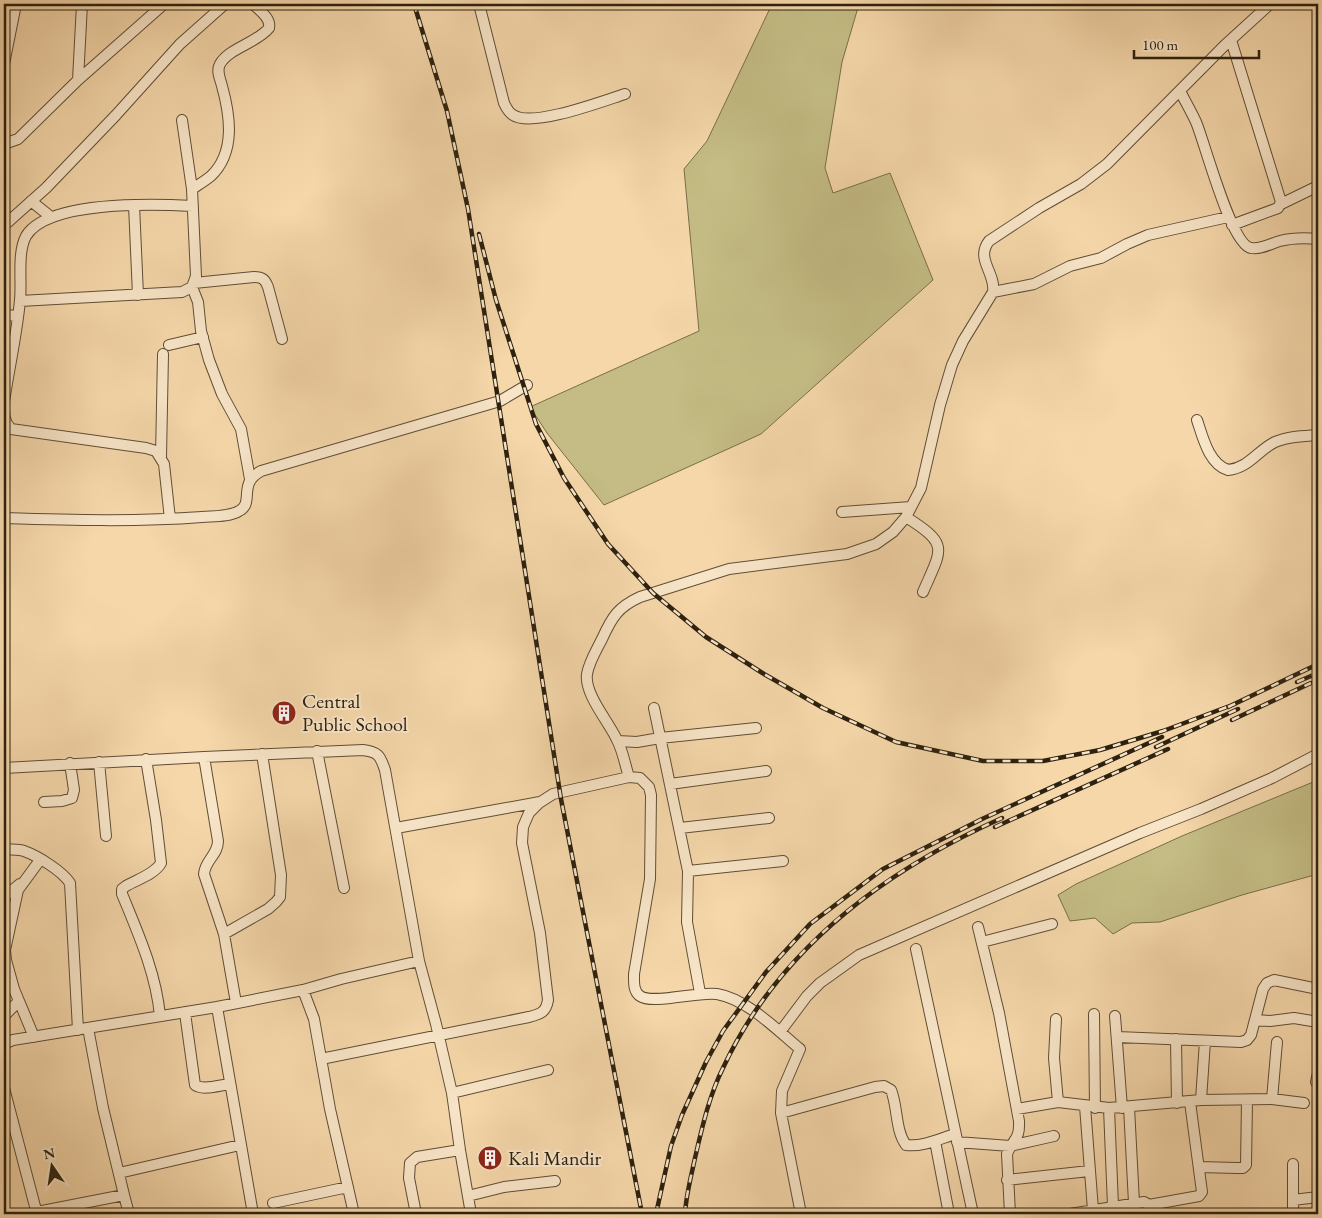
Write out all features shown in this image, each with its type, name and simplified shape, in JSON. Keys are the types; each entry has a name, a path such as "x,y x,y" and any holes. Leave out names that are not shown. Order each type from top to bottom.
{"street":[{"path":"4,64 7,26 16,4"},
{"path":"78,80 82,4"},
{"path":"4,144 18,139 78,80 164,4"},
{"path":"4,223 8,222 46,188 116,115 180,44 225,4"},
{"path":"192,189 211,176 226,154 229,127 227,105 218,73 219,64 226,56 248,44 269,28 270,23 268,19 254,4"},
{"path":"479,4 504,103 513,115 518,118 533,119 556,115 625,94"},
{"path":"629,777 618,741 590,694 586,675 611,620 620,609 640,597 729,569 847,554 876,544 893,532 909,512 921,488 940,405 952,365 963,341 994,292 994,282 983,255 986,244 989,240 1039,208 1081,184 1107,164 1231,40 1270,4"},
{"path":"1231,40 1281,204"},
{"path":"1180,91 1195,121 1230,221 1240,241 1251,249 1282,240 1318,239"},
{"path":"4,518 170,519 238,512 247,504 250,478 241,429 216,379 203,338 198,302 193,285 196,276 192,189 182,120"},
{"path":"994,292 1034,284 1070,266 1101,258 1148,235 1230,221 1278,208 1281,204 1318,186"},
{"path":"31,201 50,217"},
{"path":"170,519 164,464 156,451 7,428 4,418 4,402 20,301 23,242 33,228 50,217 82,209 134,205 193,206"},
{"path":"134,205 138,295"},
{"path":"20,301 182,292 193,285 260,277 264,279 268,287 282,339"},
{"path":"4,315 18,316"},
{"path":"161,457 166,350 203,338"},
{"path":"250,478 261,471 500,401 527,385"},
{"path":"1197,420 1208,449 1217,464 1228,470 1242,467 1276,442 1293,437 1318,435"},
{"path":"842,512 909,512 938,545 939,554 923,592"},
{"path":"654,708 688,871 687,922 700,993"},
{"path":"618,741 637,742 756,728"},
{"path":"4,768 146,759 363,750 378,754 385,770 419,961 452,1092 471,1214"},
{"path":"317,752 344,888"},
{"path":"224,934 268,909 280,897 282,876 262,754"},
{"path":"780,1032 820,983 859,955 1140,833 1219,802 1272,778 1318,754"},
{"path":"204,757 218,845 217,850 206,864 204,874 224,934 236,1003"},
{"path":"146,759 156,820 160,863 158,868 122,889 122,894 139,933 158,997 160,1016"},
{"path":"99,762 106,836"},
{"path":"44,802 62,801 72,798 74,790 70,763"},
{"path":"670,784 766,771"},
{"path":"396,828 542,801 560,792 629,777 640,778 649,787 651,809 650,879 634,974 635,989 639,995 646,999 656,1000 700,993 718,994 742,1003 800,1049 782,1091 781,1113 801,1214"},
{"path":"321,1059 534,1016 544,1012 548,1000 540,933 522,843 523,827 529,813 542,801"},
{"path":"680,828 769,818"},
{"path":"4,849 22,850 57,870 70,883 80,1025 129,1214"},
{"path":"4,897 21,884 40,860"},
{"path":"688,871 783,861"},
{"path":"21,884 14,902 5,950 10,978 31,1030"},
{"path":"982,942 1052,924"},
{"path":"978,927 999,1013 1019,1120 1018,1136 1006,1154 1010,1214"},
{"path":"916,949 973,1214"},
{"path":"4,1044 31,1030 185,1013 303,990 419,961"},
{"path":"1117,1037 1241,1042 1247,1040 1251,1035 1263,989 1267,983 1274,980 1318,989"},
{"path":"303,990 314,1019 354,1214"},
{"path":"4,1016 19,1001"},
{"path":"216,1007 253,1214"},
{"path":"185,1013 195,1084 198,1087 230,1084"},
{"path":"1087,1212 1094,1014"},
{"path":"1115,1016 1126,1108 1134,1203"},
{"path":"1255,1020 1270,1021 1294,1018 1318,1022"},
{"path":"1056,1019 1054,1058 1058,1102"},
{"path":"1176,1039 1177,1103"},
{"path":"1201,1100 1205,1041"},
{"path":"1272,1099 1277,1042"},
{"path":"452,1092 548,1070"},
{"path":"781,1113 884,1086 891,1090 895,1098 902,1139 906,1145 914,1146 956,1138 1010,1146 1054,1136"},
{"path":"4,1088 37,1213 124,1195"},
{"path":"1017,1110 1058,1102 1109,1108 1201,1100 1272,1099 1304,1103"},
{"path":"1199,1167 1243,1168 1246,1165 1247,1100"},
{"path":"1070,1214 1144,1202 1151,1210 1199,1196 1202,1192 1190,1102"},
{"path":"1109,1108 1113,1206"},
{"path":"934,1141 950,1214"},
{"path":"119,1173 240,1145"},
{"path":"416,1214 409,1178 410,1163 417,1158 460,1150"},
{"path":"1293,1164 1293,1214"},
{"path":"1007,1180 1089,1171"},
{"path":"468,1196 504,1187 555,1181"},
{"path":"272,1203 348,1186"},
{"path":"1293,1200 1318,1197"}],"shaded area":[{"path":"772,4 859,4 842,62 825,168 833,193 890,173 933,280 761,434 604,505 547,433 530,407 699,331 684,169 707,141"},
{"path":"1318,780 1318,874 1242,895 1160,922 1132,923 1113,934 1095,918 1070,921 1058,895 1076,884 1182,836"}],"railway":[{"path":"414,4 447,111 468,209 561,799 642,1214"},
{"path":"479,234 496,300 536,424 564,478 608,544 653,593 706,637 764,674 823,708 896,742 983,761 1043,761 1100,750 1163,731 1235,704"},
{"path":"1228,707 1318,664"},
{"path":"1297,682 1318,673"},
{"path":"1232,720 1311,683"},
{"path":"1156,747 1238,709"},
{"path":"656,1214 671,1146 682,1115 706,1062 723,1031 766,972 810,924 883,869 982,819 1162,737"},
{"path":"995,827 1168,749"},
{"path":"685,1214 695,1158 706,1112 714,1090 723,1068 746,1025 774,986 805,950 839,918 877,889 916,863 958,839 1002,818"}],"place":[{"name":"Central Public School","path":"284,713"},
{"name":"Kali Mandir","path":"490,1158"}]}
